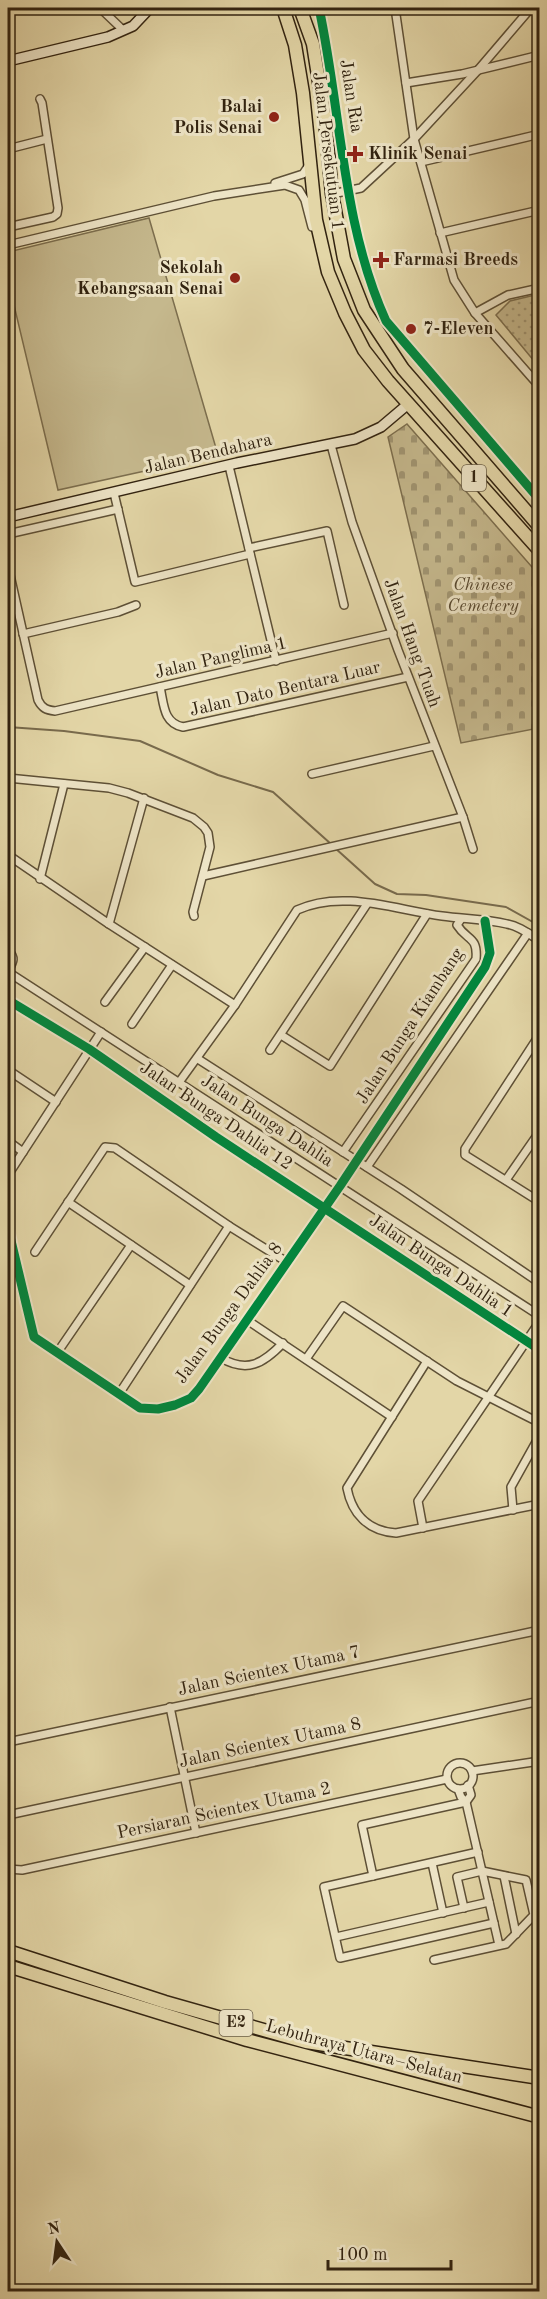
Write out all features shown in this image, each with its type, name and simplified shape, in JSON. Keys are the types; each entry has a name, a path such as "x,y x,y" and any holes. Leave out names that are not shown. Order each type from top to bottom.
{"highway":[{"name":"Jalan Persekutuan 1","path":"283,8 295,45 311,161 316,220 328,272 345,313 364,350 407,405 540,551"},
{"name":"Jalan Persekutuan 1","path":"300,8 313,44 325,120 332,194 344,259 364,310 403,369 540,527"},
{"name":"Lebuhraya Utara–Selatan","path":"8,1951 165,2002 306,2042 540,2079"},
{"name":"Lebuhraya Utara–Selatan","path":"8,1966 247,2040 540,2117"}],"street":[{"path":"100,8 123,30"},
{"path":"8,61 108,37 133,26 150,8"},
{"name":"Jalan Ria","path":"319,8 349,191 377,301 386,321 540,500"},
{"path":"412,8 395,9 414,139 454,280 475,313 540,387"},
{"path":"332,194 361,188 414,139 531,8"},
{"path":"406,83 540,56"},
{"path":"8,227 53,217 57,214 55,187 40,99"},
{"path":"421,162 540,134"},
{"path":"8,149 47,139"},
{"path":"258,188 303,174 311,161"},
{"path":"8,245 214,196 285,185 298,190 305,200 320,254 328,272"},
{"path":"440,233 540,210"},
{"path":"475,313 508,295 540,288"},
{"name":"Jalan Bendahara","path":"8,517 229,465 355,439 376,430 407,405"},
{"name":"Jalan Hang Tuah","path":"331,445 352,522 434,746 463,816 473,849"},
{"path":"229,465 276,661"},
{"path":"114,493 135,582 327,531 344,605"},
{"path":"8,534 118,509"},
{"path":"8,566 23,633 118,612 136,604"},
{"path":"8,612 17,610"},
{"name":"Jalan Panglima 1","path":"23,633 38,700 43,708 55,711 393,633"},
{"name":"Jalan Dato Bentara Luar","path":"160,687 167,719 174,725 183,727 408,677"},
{"path":"312,774 434,746"},
{"path":"8,778 109,788 144,798 193,818 208,833 210,847 193,912 194,916"},
{"path":"40,879 64,784"},
{"path":"109,924 144,798"},
{"path":"203,876 463,816"},
{"path":"8,855 40,879 235,1005"},
{"path":"180,1082 235,1005 296,912 312,903 341,900 507,924 540,940"},
{"path":"270,1050 367,904"},
{"path":"281,1035 330,1066 427,914"},
{"name":"Jalan Bunga Kiambang","path":"343,1152 476,959 477,948 474,940 461,932 456,925 461,919"},
{"name":"Jalan Bunga Dahlia 8","path":"8,1228 34,1337 140,1408 175,1405 190,1398 221,1358 357,1160 485,967 490,953 485,921"},
{"path":"367,1167 528,933"},
{"path":"105,1002 145,947"},
{"path":"8,950 14,961 8,971"},
{"path":"132,1024 172,965"},
{"name":"Jalan Bunga Dahlia","path":"8,971 540,1316"},
{"name":"Jalan Bunga Dahlia 12","path":"8,1000 89,1049 324,1208"},
{"path":"8,1175 101,1032"},
{"path":"540,1034 467,1144 465,1155 540,1202"},
{"path":"198,1059 357,1160 540,1282"},
{"path":"8,1070 56,1102"},
{"path":"506,1180 540,1131"},
{"path":"8,1141 23,1152"},
{"path":"35,1252 105,1147 115,1148 229,1226 287,1262"},
{"path":"68,1202 190,1285"},
{"name":"Jalan Bunga Dahlia 1","path":"324,1208 540,1350"},
{"path":"119,1394 229,1226"},
{"path":"57,1353 131,1245"},
{"path":"306,1359 343,1306 487,1398 540,1423"},
{"path":"247,1320 392,1417"},
{"path":"423,1528 418,1502 540,1321"},
{"path":"221,1358 239,1367 254,1365 275,1352 283,1343"},
{"path":"427,1361 347,1488 350,1503 359,1516 375,1529 396,1533 540,1504"},
{"path":"513,1510 511,1487 540,1435"},
{"name":"Jalan Scientex Utama 7","path":"8,1742 538,1629"},
{"name":"Jalan Scientex Utama 8","path":"8,1815 540,1701"},
{"path":"170,1707 196,1833"},
{"path":"472,1771 540,1761"},
{"path":"462,1763 472,1771 472,1778 468,1785 458,1788 451,1785 447,1779 450,1768 455,1764 462,1763"},
{"name":"Persiaran Scientex Utama 2","path":"8,1869 22,1870 447,1779"},
{"path":"373,1876 362,1826 466,1802 471,1795 468,1785"},
{"path":"458,1788 461,1797 466,1802 499,1945"},
{"path":"478,1852 324,1887 340,1958 494,1923"},
{"path":"432,1863 443,1913"},
{"path":"434,1960 506,1944 534,1915 526,1880 482,1871 457,1877 464,1908"},
{"path":"504,1876 516,1934"},
{"path":"336,1937 489,1902"}],"green space":[{"path":"149,218 218,455 58,490 8,280 8,252"},
{"path":"540,294 539,367 496,315 510,301"},
{"name":"Chinese Cemetery","path":"407,424 539,575 539,728 461,743 388,437"}],"waterway":[{"path":"8,727 64,731 140,741 218,775 273,792 331,844"},
{"path":"335,848 375,884 397,894 426,895 506,907 540,926"}],"cycle path":[{"path":"319,8 351,207 371,284 386,321 540,500"},
{"path":"8,1228 34,1337 140,1408 158,1409 191,1398 340,1186 485,967 490,953 485,921"},
{"path":"8,1000 89,1049 216,1137 540,1350"}],"place":[{"name":"Balai Polis Senai","path":"274,117"},
{"name":"Klinik Senai","path":"355,154"},
{"name":"Farmasi Breeds","path":"381,260"},
{"name":"Sekolah Kebangsaan Senai","path":"235,278"},
{"name":"7-Eleven","path":"411,329"}]}
